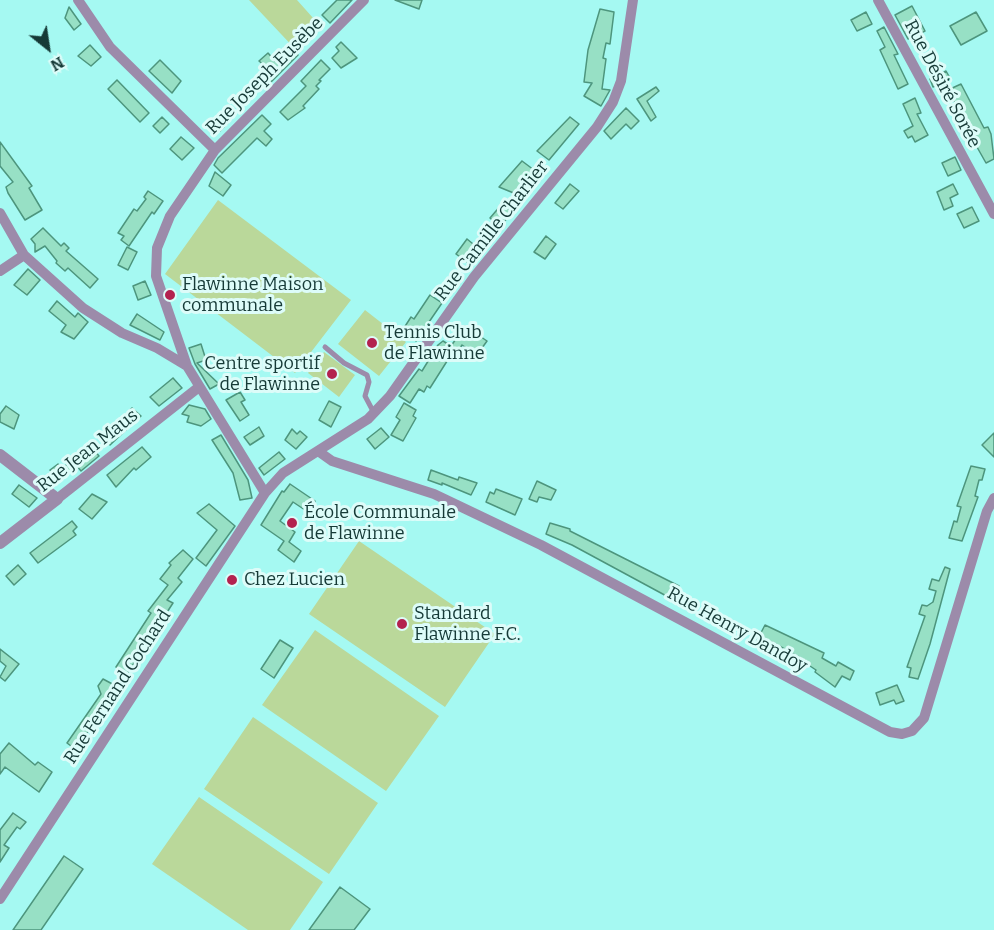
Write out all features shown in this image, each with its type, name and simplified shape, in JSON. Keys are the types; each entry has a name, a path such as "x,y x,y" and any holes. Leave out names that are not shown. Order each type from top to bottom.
{"street":[{"path":"78,0 110,47 215,150"},
{"name":"Rue Joseph Eusèbe","path":"264,493 187,366 154,266 161,234 170,216 215,150 364,0"},
{"name":"Rue Camille Charlier","path":"264,493 283,473 374,413 390,396 474,277 597,127 613,102 621,81 633,0"},
{"name":"Rue Désiré Sorée","path":"878,0 994,214"},
{"path":"0,213 24,255 83,308 123,333 157,348 187,366"},
{"path":"0,271 24,255"},
{"name":"Rue Jean Maus","path":"0,543 199,387"},
{"name":"Rue Henry Dandoy","path":"318,452 332,461 434,494 541,545 890,732 902,734 912,731 924,718 987,511 994,498"},
{"path":"0,455 57,499"},
{"name":"Rue Fernand Cochard","path":"0,899 264,493"}],"lane":[{"path":"325,347 344,363 367,375 369,382 365,396 374,413"}],"green space":[{"path":"249,0 297,0 322,28 297,51"},
{"path":"218,200 351,300 295,373 165,274"},
{"name":"Tennis Club de Flawinne","path":"365,310 406,342 379,376 338,344"},
{"name":"Centre sportif de Flawinne","path":"324,352 355,375 339,397 308,373"},
{"name":"Standard Flawinne F.C.","path":"359,541 495,634 445,707 309,614"},
{"path":"315,630 439,716 386,791 262,705"},
{"path":"253,717 378,803 329,874 204,789"},
{"path":"199,797 323,882 290,930 248,930 152,864"}],"building":[{"path":"337,0 352,0 330,23 322,15"},
{"path":"395,0 422,0 419,9"},
{"path":"912,6 925,31 908,39 895,15"},
{"path":"69,7 81,24 74,30 65,18"},
{"path":"600,9 614,12 610,44 606,43 603,58 606,59 602,89 610,90 601,106 584,96 592,83 584,82 588,50"},
{"path":"866,12 872,24 857,31 851,20"},
{"path":"976,12 987,31 961,45 950,26"},
{"path":"884,27 898,54 894,55 908,84 898,89 880,50 885,47 877,31"},
{"path":"341,42 357,58 341,68 332,58 339,51 336,47"},
{"path":"90,45 101,57 91,66 78,56"},
{"path":"289,46 298,55 269,84 260,75 267,68 259,61 268,53 275,61"},
{"path":"160,60 181,81 172,93 149,71"},
{"path":"321,60 330,69 319,80 321,81 316,86 319,89 303,106 305,108 288,120 280,112 306,86 301,81"},
{"path":"946,71 950,78 933,87 930,79"},
{"path":"117,80 149,113 140,122 108,89"},
{"path":"961,84 984,128 988,127 991,134 994,159 986,163 960,117 962,116 948,90"},
{"path":"656,87 659,91 647,101 656,117 651,121 637,99"},
{"path":"915,98 921,113 917,114 928,135 915,142 912,136 908,138 904,131 913,126 903,104"},
{"path":"626,108 639,121 631,129 626,124 611,139 604,131"},
{"path":"262,115 271,124 264,131 272,139 266,146 257,138 222,173 214,165 218,158"},
{"path":"220,116 228,123 220,131 209,127"},
{"path":"162,117 169,124 160,133 153,126"},
{"path":"570,117 579,124 549,160 537,151"},
{"path":"181,137 194,148 182,160 170,149"},
{"path":"0,142 32,186 29,188 42,210 25,220 6,187 13,182 0,166"},
{"path":"955,157 961,170 948,176 942,163"},
{"path":"522,161 534,170 516,194 499,187"},
{"path":"215,172 231,185 223,196 209,186"},
{"path":"570,184 579,191 563,209 555,203"},
{"path":"953,184 958,194 950,198 953,206 944,210 937,192"},
{"path":"148,191 163,201 154,214 152,212 129,246 121,240 124,236 118,233 134,209 137,211 146,199 144,197"},
{"path":"502,204 512,212 500,227 490,218"},
{"path":"972,207 979,221 964,228 957,214"},
{"path":"43,228 61,246 64,243 69,248 66,251 98,279 90,288 68,268 65,271 56,263 57,261 45,246 35,252 35,244 31,239"},
{"path":"546,236 556,244 545,259 534,252"},
{"path":"467,239 478,248 467,262 456,254"},
{"path":"127,247 137,252 128,270 118,265"},
{"path":"28,269 40,280 27,295 14,285"},
{"path":"145,281 151,295 138,300 133,286"},
{"path":"430,295 442,303 416,341 402,331 411,317 414,319"},
{"path":"57,301 75,317 78,313 88,322 74,339 61,332 66,325 49,311"},
{"path":"137,314 164,332 160,340 130,325"},
{"path":"465,326 487,341 477,355 462,345 452,361 449,358 430,388 427,386 424,392 419,389 410,403 399,396 419,369 422,371 438,345 443,341 451,346"},
{"path":"201,344 206,360 197,363 219,384 210,389 195,364 189,348"},
{"path":"173,378 182,388 159,406 150,397"},
{"path":"240,392 245,400 241,402 249,415 240,421 226,400"},
{"path":"329,401 341,407 331,427 319,420"},
{"path":"404,403 416,410 413,416 416,418 403,441 391,435 400,420 396,417"},
{"path":"189,405 205,409 211,419 201,426 187,422 189,416 182,414"},
{"path":"6,406 19,415 14,429 0,422 0,414"},
{"path":"132,408 141,416 110,445 102,437"},
{"path":"259,427 264,436 250,445 244,437"},
{"path":"381,428 389,437 375,449 367,439"},
{"path":"292,429 297,434 300,431 307,437 296,449 285,440"},
{"path":"994,433 994,457 982,445"},
{"path":"221,435 248,480 252,498 240,500 233,473 212,440"},
{"path":"142,447 151,457 136,470 134,468 116,487 107,475"},
{"path":"88,449 90,452 94,450 99,456 81,471 77,466 59,481 50,470 58,464 62,468"},
{"path":"279,452 285,459 264,475 259,468"},
{"path":"971,466 985,469 982,480 979,480 975,496 978,497 962,541 949,538 954,521 957,522 961,507 957,506"},
{"path":"431,470 458,480 459,477 477,483 471,495 428,480"},
{"path":"537,481 556,490 551,500 539,497 537,502 529,499"},
{"path":"290,484 315,501 308,512 293,502 280,521 295,532 289,542 301,551 294,562 278,550 284,541 261,525 282,491 284,492"},
{"path":"19,485 37,498 29,507 12,494"},
{"path":"496,489 522,499 515,515 486,502 490,492 494,494"},
{"path":"92,494 107,502 92,519 79,509"},
{"path":"209,504 235,526 206,566 196,558 217,530 197,513"},
{"path":"72,521 77,527 73,531 76,535 38,563 30,553"},
{"path":"550,523 570,529 679,586 672,599 572,545 546,534"},
{"path":"183,550 193,559 178,578 182,582 167,600 173,603 127,674 116,667 151,613 148,611 168,585 160,579 171,565 169,563"},
{"path":"18,565 26,574 14,585 6,576"},
{"path":"945,567 950,569 930,644 918,679 909,677 911,668 907,667 925,616 919,614 922,605 927,606 933,602 936,591 929,589 932,579 939,581"},
{"path":"765,625 824,653 822,658 836,666 838,662 854,671 850,680 842,676 835,687 815,672 816,670 807,664 808,662 772,642 768,650 755,644"},
{"path":"280,640 293,648 274,678 261,669"},
{"path":"0,649 19,664 5,681 0,677 6,666 0,661"},
{"path":"103,679 118,687 81,742 84,745 79,752 67,743 101,694 98,686"},
{"path":"897,685 904,701 896,704 894,700 880,705 876,693"},
{"path":"9,743 35,765 38,762 52,772 39,792 5,767 0,774 0,754"},
{"path":"13,813 26,822 20,829 17,827 4,845 9,848 0,862 0,830"},
{"path":"64,856 83,869 41,930 13,930"},
{"path":"340,887 370,909 354,930 309,930"}],"place":[{"name":"Flawinne Maison communale","path":"170,295"},
{"name":"Tennis Club de Flawinne","path":"372,343"},
{"name":"Centre sportif de Flawinne","path":"332,374"},
{"name":"École Communale de Flawinne","path":"292,523"},
{"name":"Chez Lucien","path":"232,580"},
{"name":"Standard Flawinne F.C.","path":"402,624"}]}
